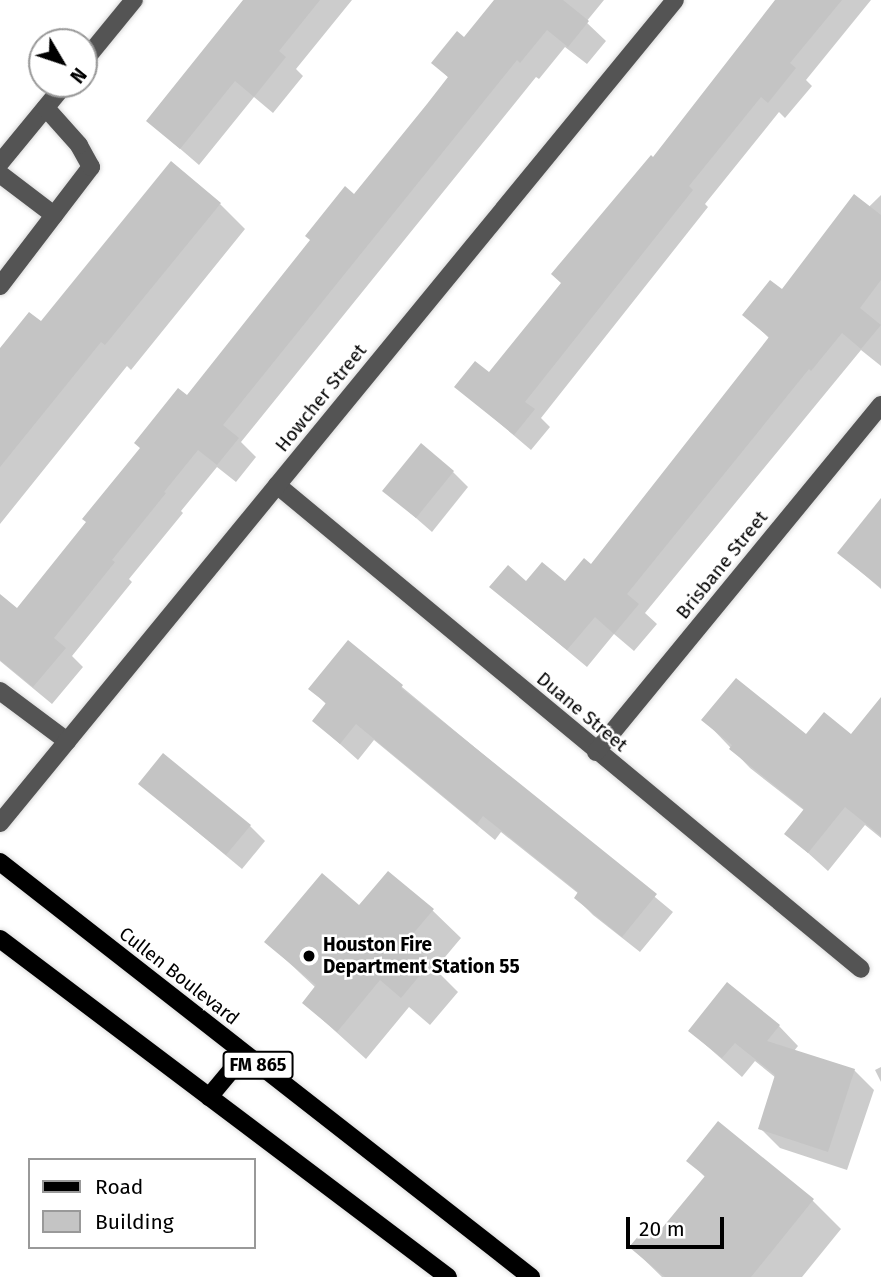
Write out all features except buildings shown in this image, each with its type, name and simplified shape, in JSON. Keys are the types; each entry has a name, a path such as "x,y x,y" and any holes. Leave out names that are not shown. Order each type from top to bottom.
{"main road":[{"name":"Cullen Boulevard","path":"0,862 519,1273"},
{"name":"FM 865","path":"0,939 448,1277"},
{"path":"209,1097 244,1055"}],"street":[{"path":"98,44 134,0"},
{"name":"Howcher Street","path":"0,823 676,0"},
{"path":"0,163 54,98"},
{"path":"0,286 6,265 54,215 92,167 79,145 46,108"},
{"path":"0,174 54,215"},
{"name":"Brisbane Street","path":"596,752 878,416"},
{"name":"Duane Street","path":"277,485 861,969"},
{"path":"0,691 67,741"}],"place":[{"name":"Houston Fire Department Station 55","path":"309,956"}]}
